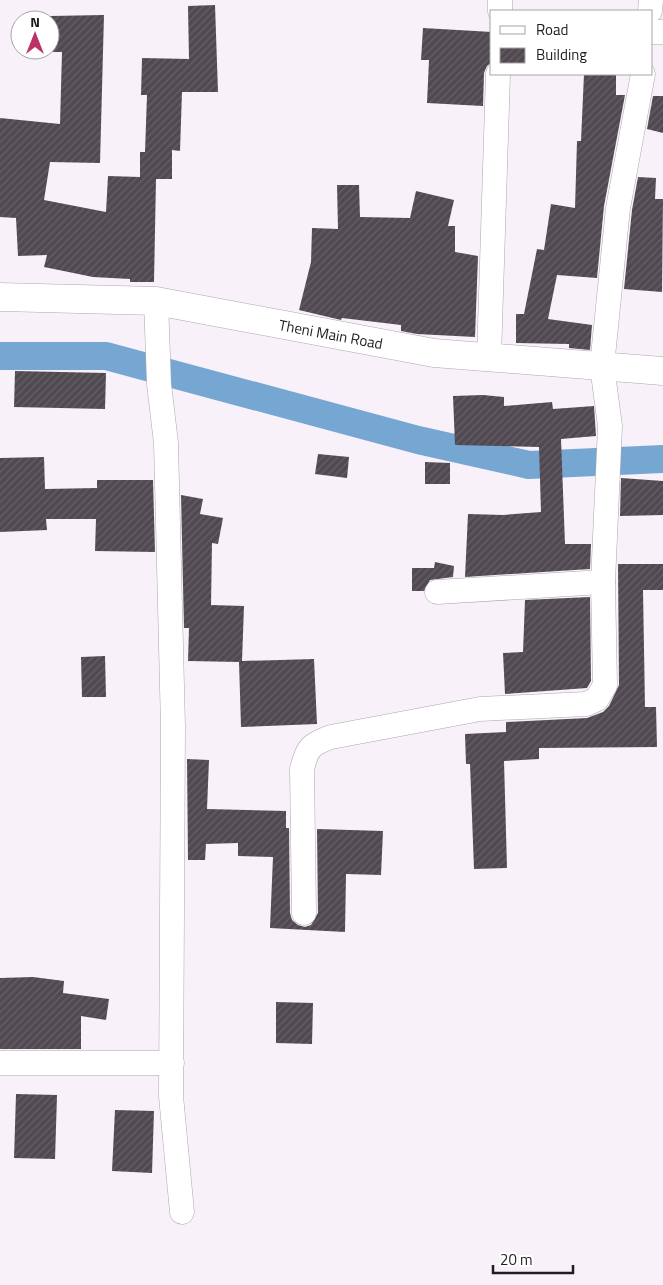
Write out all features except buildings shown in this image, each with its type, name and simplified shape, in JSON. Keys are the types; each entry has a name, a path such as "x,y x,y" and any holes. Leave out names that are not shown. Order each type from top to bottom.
{"main road":[{"name":"Theni Main Road","path":"0,297 156,301 434,353 663,371"}],"street":[{"path":"489,358 498,75"},
{"path":"304,913 302,769 305,756 313,744 331,737 472,711 586,704 597,699 605,685 604,582 606,479 610,426 602,366 618,208 643,75"},
{"path":"156,301 159,384 166,443 173,727 171,1096 182,1212"},
{"path":"437,592 604,582"},
{"path":"0,1063 172,1063"}],"waterway":[{"path":"0,356 106,356 418,440 529,465 663,459"}]}
